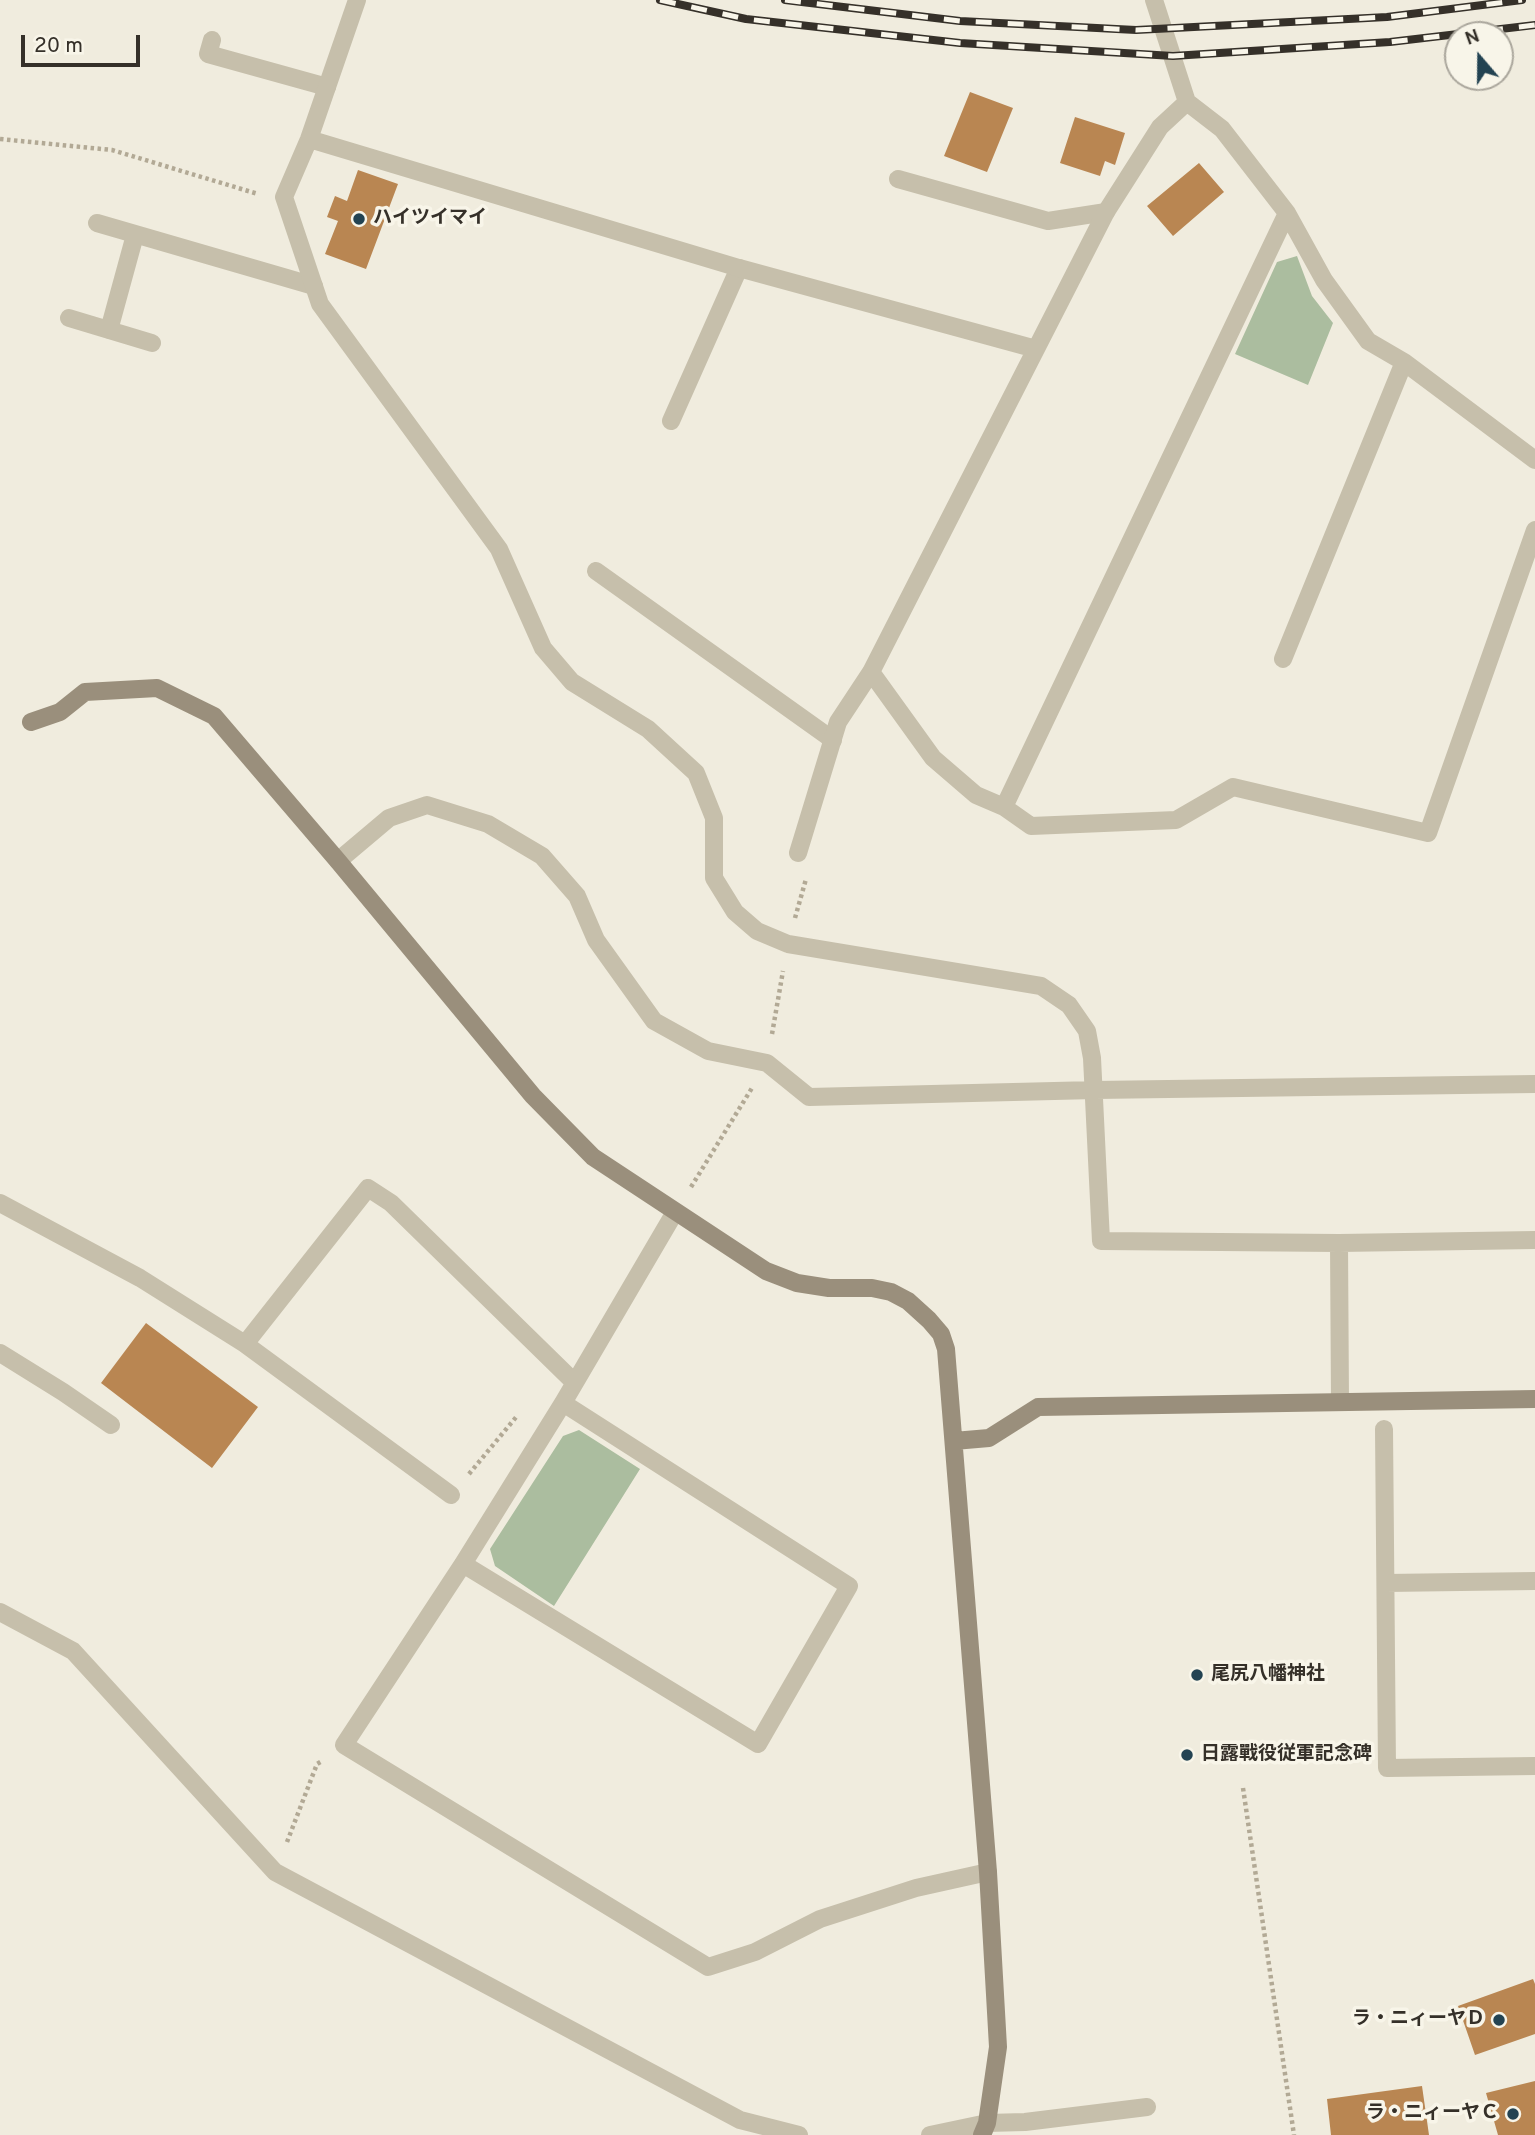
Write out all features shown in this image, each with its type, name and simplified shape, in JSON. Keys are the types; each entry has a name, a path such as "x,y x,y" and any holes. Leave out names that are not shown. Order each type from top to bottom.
{"street":[{"path":"357,0 309,138 284,197 320,304 499,549 543,648 572,682 648,729 696,773 714,818 714,878 735,912 757,931 788,944 1041,986 1069,1004 1087,1031 1095,1090 1101,1241 1339,1243 1535,1240"},
{"path":"1154,0 1187,102 1222,129 1287,213 1324,280 1368,341 1404,362 1535,460"},
{"path":"212,40 208,54 327,87"},
{"path":"798,853 838,722 871,673 1106,212 1160,127 1187,102"},
{"path":"309,138 739,268 1036,349"},
{"path":"898,179 1048,220 1106,212"},
{"path":"1004,807 1287,213"},
{"path":"97,223 314,286"},
{"path":"109,330 135,235"},
{"path":"671,421 739,268"},
{"path":"69,318 152,343"},
{"path":"1283,659 1404,362"},
{"path":"871,673 933,758 976,795 1004,807 1031,826 1175,820 1233,787 1428,833 1535,530"},
{"path":"596,571 832,740"},
{"path":"31,722 60,712 85,692 157,688 214,716 533,1096 593,1157 766,1271 797,1283 829,1288 872,1288 891,1292 908,1301 941,1334 946,1349 954,1441 988,1872 998,2047 984,2129"},
{"path":"338,862 389,818 427,805 488,824 542,856 577,896 596,940 654,1021 708,1051 767,1063 809,1097 1535,1084"},
{"path":"245,1344 368,1188 391,1203 574,1382"},
{"path":"0,1203 140,1278 245,1344 452,1495"},
{"path":"676,1212 563,1403 463,1564 344,1745 708,1967 755,1952 820,1919 916,1888 988,1872"},
{"path":"1339,1243 1340,1402"},
{"path":"0,1353 111,1425"},
{"path":"954,1441 989,1438 1038,1406 1535,1399"},
{"path":"463,1564 758,1744 849,1586 563,1403"},
{"path":"1384,1429 1387,1769 1535,1766"},
{"path":"1386,1583 1535,1581"},
{"path":"0,1612 73,1651 275,1872 740,2120 799,2135"},
{"path":"930,2135 1147,2107"}],"path":[{"path":"0,139 112,150 286,202"},
{"path":"676,1212 767,1063 788,944 806,876 798,853"},
{"path":"452,1495 523,1410"},
{"path":"275,1872 317,1764"},
{"path":"1242,1788 1294,2135"}],"green space":[{"path":"1297,256 1312,296 1333,323 1308,385 1235,354 1277,262"},
{"path":"579,1430 640,1469 554,1606 495,1566 490,1549 563,1436"}],"building":[{"path":"970,92 1013,108 987,172 944,156"},
{"path":"1075,117 1125,133 1115,165 1105,161 1100,176 1060,163"},
{"path":"1199,163 1224,192 1173,236 1147,206"},
{"name":"ハイツイマイ","path":"358,170 398,184 366,269 325,254 338,221 327,217 335,196 347,201"},
{"path":"146,1323 258,1407 212,1468 101,1383"},
{"name":"ラ・ニィーヤＤ","path":"1533,1979 1535,2034 1475,2055 1458,2006"},
{"name":"ラ・ニィーヤＣ","path":"1535,2081 1535,2135 1498,2135 1486,2093"},
{"path":"1422,2086 1429,2135 1331,2135 1327,2099"}],"railway":[{"path":"660,0 746,19 960,43 1173,56 1390,42 1535,25"},
{"path":"785,0 960,21 1136,30 1387,17 1522,0"}],"place":[{"name":"ハイツイマイ","path":"359,219"},
{"name":"尾尻八幡神社","path":"1197,1675"},
{"name":"日露戰役従軍記念碑","path":"1187,1755"},
{"name":"ラ・ニィーヤＤ","path":"1499,2020"},
{"name":"ラ・ニィーヤＣ","path":"1513,2114"}]}
